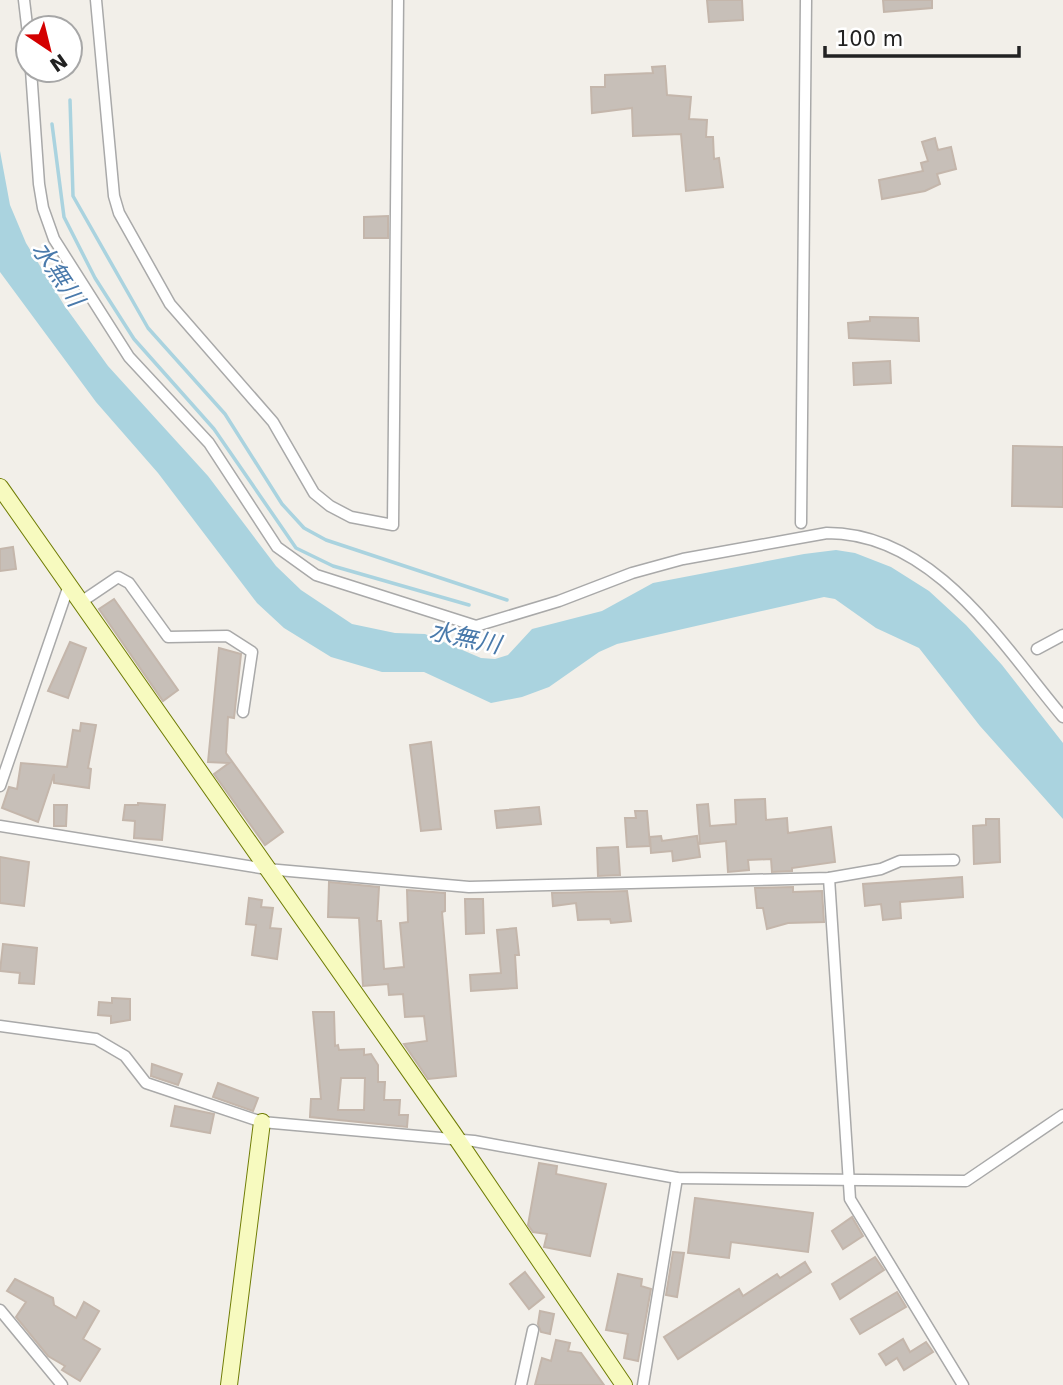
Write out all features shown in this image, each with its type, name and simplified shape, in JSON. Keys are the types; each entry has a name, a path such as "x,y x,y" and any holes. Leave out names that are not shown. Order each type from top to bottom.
{"street":[{"path":"96,0 114,196 119,213 164,293 273,422 314,493 330,506 351,516 393,525 398,0"},
{"path":"801,523 806,0"},
{"path":"32,84 39,184 43,208 54,239 129,357 209,443 277,547 316,575 476,626 559,601 632,573 683,559 827,533 849,533 918,562 958,594 1010,648 1063,717"},
{"path":"2,495 81,602 624,1385"},
{"path":"81,602 118,577 129,583 168,637 227,636 251,652 243,712"},
{"path":"0,786 69,585"},
{"path":"1037,649 1063,635"},
{"path":"0,826 267,869 469,887 829,878 881,869 900,861 954,860"},
{"path":"829,878 850,1199 964,1385"},
{"path":"0,1026 96,1038 125,1056 146,1083 262,1122 456,1140 569,1157 677,1178 966,1181 1063,1115"},
{"path":"229,1385 262,1122"},
{"path":"643,1385 677,1178"},
{"path":"0,1310 62,1385"},
{"path":"521,1385 533,1330"}],"water":[{"path":"0,151 10,205 26,243 64,305 108,366 208,476 276,566 301,590 352,624 395,633 425,634 481,658 495,659 508,655 532,629 602,611 653,583 804,554 836,550 855,553 891,567 929,591 966,625 1002,665 1063,743 1063,819 980,726 919,648 876,628 835,599 824,597 617,644 599,652 549,687 522,697 491,703 424,672 382,672 331,657 284,628 257,603 158,473 96,402 0,272"}],"building":[{"path":"707,0 742,0 743,20 709,22"},
{"path":"883,0 932,0 932,8 884,12"},
{"path":"665,66 667,95 691,97 689,119 707,120 706,137 713,137 714,159 719,158 723,187 686,191 681,134 633,136 632,108 592,113 591,87 605,87 605,75 653,73 652,67"},
{"path":"935,138 938,150 951,147 956,169 937,174 940,184 925,191 882,199 879,180 923,171 921,163 928,161 922,142"},
{"path":"388,216 388,238 364,238 364,217"},
{"path":"870,317 918,318 919,341 849,338 848,323 870,321"},
{"path":"890,361 891,383 854,385 853,363"},
{"path":"1013,446 1063,447 1063,507 1012,506"},
{"path":"13,547 16,569 0,571 0,549"},
{"path":"114,599 178,690 163,701 99,609"},
{"path":"70,642 86,648 68,698 48,691"},
{"path":"219,648 241,654 234,718 228,717 226,753 283,832 265,845 214,774 229,763 208,762"},
{"path":"81,723 96,725 88,768 91,769 89,788 54,783 54,774 38,822 2,808 9,787 17,789 21,763 67,767 73,730 80,731"},
{"path":"431,742 441,829 421,831 410,745"},
{"path":"765,799 766,820 787,818 788,833 831,827 835,862 792,868 792,871 772,872 771,859 748,860 749,870 728,872 726,841 700,844 697,805 708,804 710,826 736,824 735,800"},
{"path":"54,805 67,805 66,826 54,826"},
{"path":"125,805 165,805 162,840 134,838 135,821 123,820"},
{"path":"539,807 541,824 497,828 495,811"},
{"path":"635,811 647,811 650,846 627,847 625,818 636,818"},
{"path":"986,819 999,819 1000,862 974,864 973,826 986,825"},
{"path":"661,836 662,841 697,836 700,857 673,861 672,851 651,853 650,837"},
{"path":"618,847 620,875 598,876 597,848"},
{"path":"0,857 29,862 24,906 0,903"},
{"path":"962,877 963,897 900,902 901,918 883,920 881,904 865,906 863,884"},
{"path":"329,882 379,887 377,921 381,921 384,969 404,967 400,923 408,922 407,890 445,893 445,911 442,912 456,1076 428,1079 404,1044 427,1041 424,1016 405,1017 403,994 389,995 388,984 363,986 359,918 328,917"},
{"path":"793,887 793,892 822,891 824,922 788,923 767,929 763,908 757,908 755,888"},
{"path":"627,891 631,921 611,923 610,919 578,920 576,903 553,906 552,893"},
{"path":"249,898 262,900 261,907 273,908 270,928 281,929 277,959 252,955 256,925 246,924"},
{"path":"465,899 483,899 484,933 466,934"},
{"path":"516,928 519,955 515,955 517,988 471,991 470,975 501,973 497,930"},
{"path":"3,944 37,948 34,984 19,983 20,973 0,971"},
{"path":"112,998 130,999 130,1020 111,1023 111,1016 98,1015 99,1002 112,1003"},
{"path":"313,1012 334,1012 335,1046 338,1045 339,1050 364,1049 364,1055 371,1054 378,1065 378,1082 385,1082 384,1100 400,1100 399,1115 408,1115 407,1127 310,1117 311,1099 321,1099","holes":["341,1078 365,1078 364,1110 338,1110"]},
{"path":"152,1064 182,1074 178,1085 151,1076"},
{"path":"218,1083 258,1098 253,1111 213,1097"},
{"path":"175,1106 214,1114 210,1133 171,1126"},
{"path":"539,1163 557,1166 556,1174 606,1184 590,1256 544,1247 547,1234 533,1232 528,1225"},
{"path":"695,1198 813,1213 808,1252 731,1242 729,1258 688,1253"},
{"path":"852,1217 863,1236 843,1249 832,1231"},
{"path":"673,1252 684,1253 677,1297 666,1295"},
{"path":"875,1257 884,1270 840,1299 832,1284"},
{"path":"805,1262 811,1272 678,1359 664,1337 739,1289 743,1296 777,1274 780,1278"},
{"path":"525,1272 544,1297 529,1309 510,1284"},
{"path":"618,1274 642,1279 641,1286 651,1289 638,1361 624,1358 628,1334 606,1330"},
{"path":"15,1279 53,1298 54,1305 76,1318 84,1302 99,1311 83,1339 100,1349 80,1381 62,1370 65,1366 48,1356 16,1317 26,1302 7,1291"},
{"path":"897,1292 906,1307 860,1334 851,1319"},
{"path":"540,1311 554,1314 550,1334 541,1332 538,1324"},
{"path":"903,1339 910,1352 926,1342 933,1352 904,1370 897,1358 886,1365 879,1354"},
{"path":"556,1340 570,1343 568,1351 581,1353 604,1385 535,1385 542,1358 551,1361"}],"waterway":[{"path":"70,100 73,196 148,328 225,414 282,504 304,528 326,540 507,600"},
{"path":"52,124 64,217 95,278 134,339 214,429 296,548 333,566 469,605"}],"water label":[{"name":"水無川","path":"58,274"},
{"name":"水無川","path":"465,638"}]}
